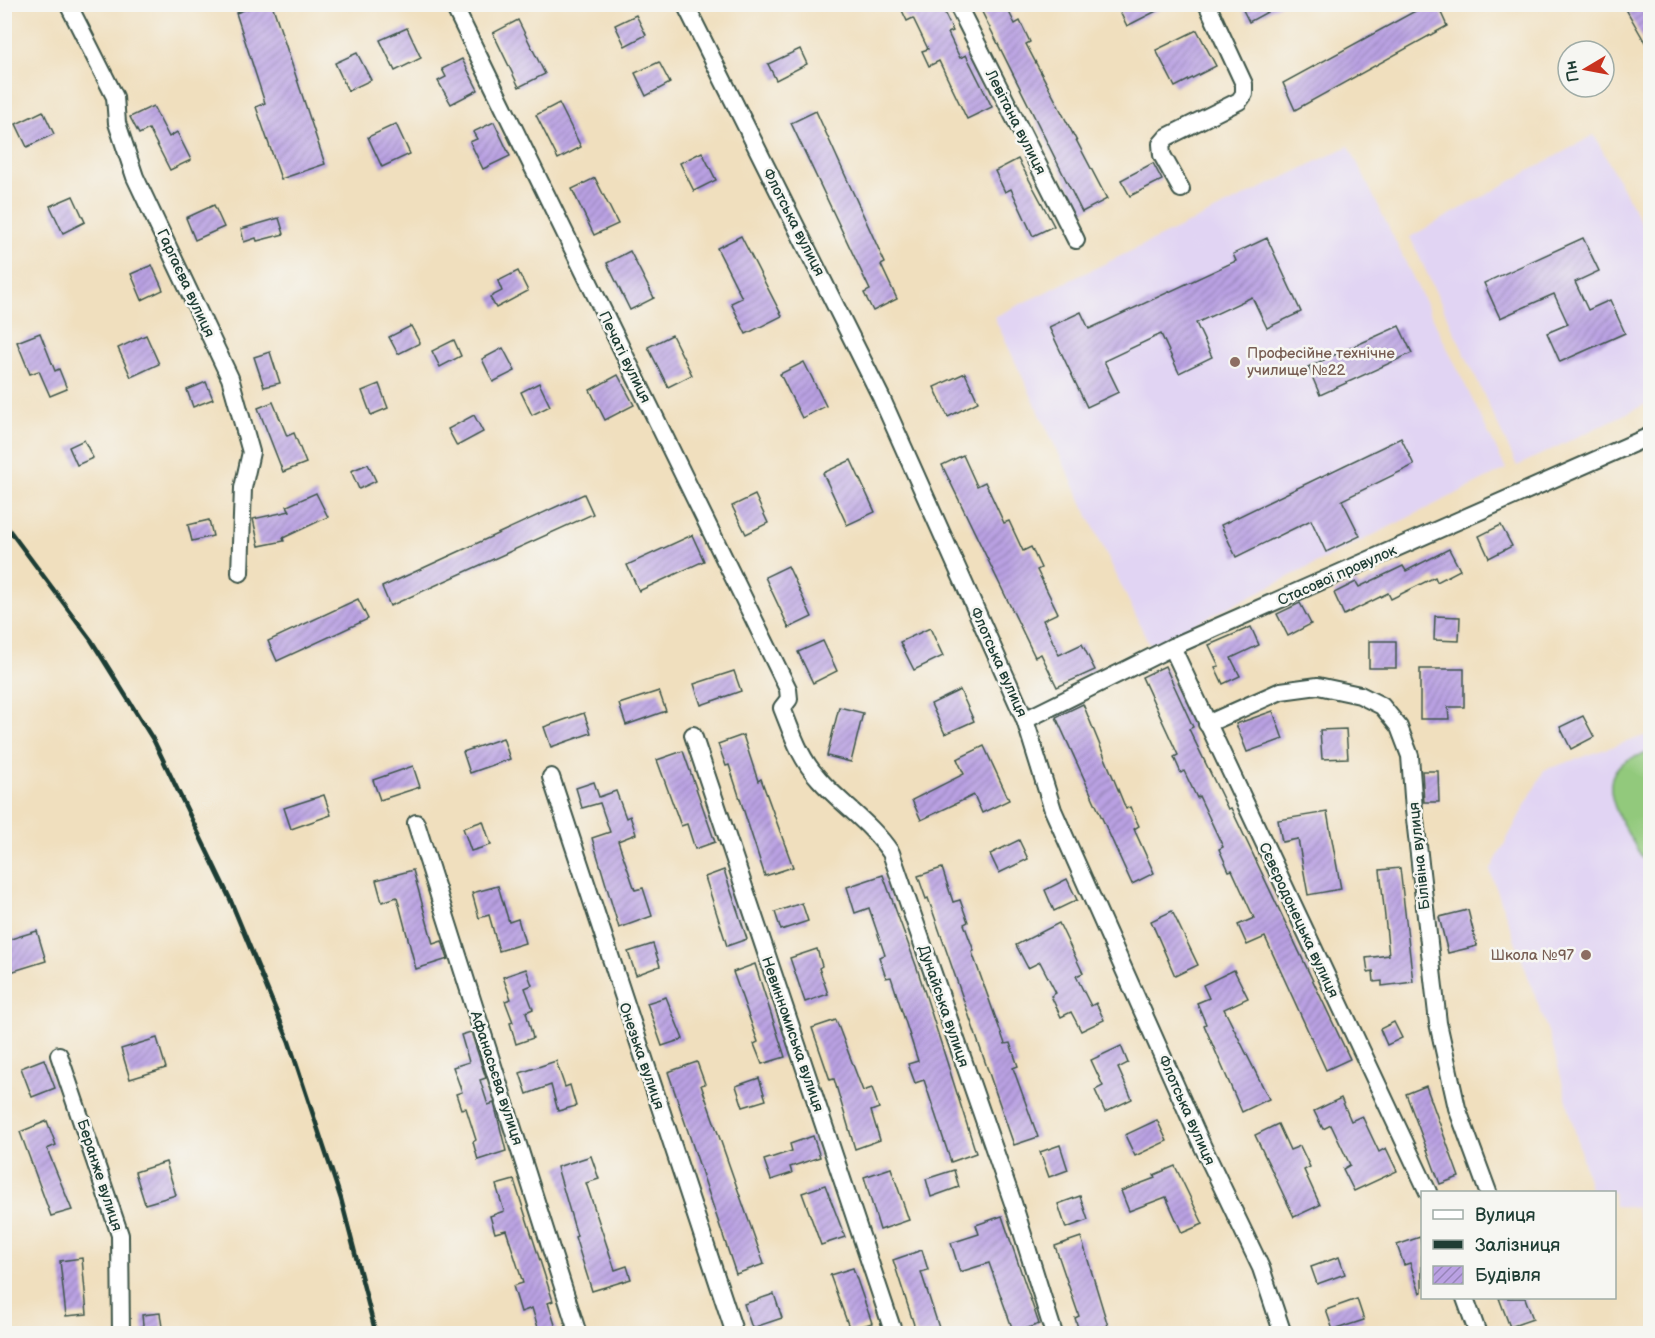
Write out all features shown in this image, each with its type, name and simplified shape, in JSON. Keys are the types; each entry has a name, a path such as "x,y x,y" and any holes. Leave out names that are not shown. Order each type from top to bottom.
{"street":[{"name":"Гаргаєва вулиця","path":"68,4 115,97 117,123 135,177 230,378 250,452 243,488 240,573"},
{"name":"Печаті вулиця","path":"453,4 788,689 789,699 782,708"},
{"name":"Флотська вулиця","path":"685,4 881,397 1025,720 1053,810 1202,1145 1261,1268 1283,1334"},
{"name":"Левітана вулиця","path":"957,4 1076,240"},
{"path":"1181,189 1162,155 1161,144 1167,136 1239,101 1244,94 1244,84 1207,4"},
{"name":"Стасової провулок","path":"1025,720 1172,647 1650,436"},
{"name":"Сєвєродонецька вулиця","path":"1172,647 1428,1191"},
{"name":"Білівіна вулиця","path":"1207,724 1281,691 1318,686 1360,694 1382,706 1399,727 1410,756 1413,810 1438,1023 1457,1107 1488,1191"},
{"name":"Дунайська вулиця","path":"782,708 802,756 818,778 879,836 891,853 1013,1203 1054,1334"},
{"name":"Невинномиська вулиця","path":"693,735 894,1334"},
{"name":"Онезька вулиця","path":"551,777 735,1334"},
{"name":"Афанасьєва вулиця","path":"416,823 578,1334"},
{"name":"Беранже вулиця","path":"59,1056 120,1235 121,1334"},
{"path":"1466,1299 1478,1334"}],"shaded area":[{"path":"1594,135 1650,239 1650,402 1517,466 1410,237"},
{"name":"Професійне технічне училище №22","path":"1349,146 1506,469 1150,646 994,317"},
{"name":"Школа №97","path":"1650,734 1650,1262 1636,1207 1616,1206 1616,1191 1591,1191 1551,1040 1490,871 1544,770"}],"green space":[{"path":"1650,753 1650,871 1620,820 1613,802 1611,786 1615,771 1627,760"}],"building":[{"path":"260,4 272,4 325,164 281,179 256,107 265,103 236,13"},
{"path":"899,4 940,4 953,31 948,33 960,58 966,55 992,107 967,119 939,61 929,66 922,51 928,49 913,18 907,21"},
{"path":"978,4 1005,4 1015,24 1020,21 1030,42 1026,44 1107,199 1082,212"},
{"path":"1116,4 1170,4 1127,26"},
{"path":"1240,4 1282,4 1249,22"},
{"path":"1428,4 1437,4 1447,26 1295,110 1283,83"},
{"path":"1623,4 1650,4 1650,51"},
{"path":"636,15 646,35 625,46 615,25"},
{"path":"518,20 545,74 519,87 493,33"},
{"path":"407,28 421,58 395,71 380,40"},
{"path":"1197,30 1216,66 1175,87 1156,50"},
{"path":"800,49 807,64 776,80 768,64"},
{"path":"357,53 371,80 348,91 335,63"},
{"path":"462,59 478,90 451,104 438,81 446,77 442,69"},
{"path":"659,62 670,83 646,96 635,73"},
{"path":"559,103 581,147 558,159 536,115"},
{"path":"153,106 169,137 177,132 191,160 170,170 149,129 139,134 130,117"},
{"path":"43,111 54,134 27,147 16,124"},
{"path":"816,111 885,263 881,265 897,299 873,311 864,293 870,290 791,123"},
{"path":"494,122 510,156 483,169 470,142 477,139 473,132"},
{"path":"396,124 410,154 382,167 368,137"},
{"path":"702,152 716,180 694,191 680,163"},
{"path":"1018,159 1054,226 1033,236 1011,189 1005,192 995,171"},
{"path":"1153,163 1162,180 1130,196 1121,180"},
{"path":"595,178 618,224 594,235 572,189"},
{"path":"73,196 85,222 63,233 50,206"},
{"path":"214,205 224,227 195,240 186,218"},
{"path":"279,218 284,234 244,242 241,229"},
{"path":"741,236 782,316 746,334 731,303 742,298 717,248"},
{"path":"1267,238 1301,312 1267,328 1252,297 1196,323 1212,357 1179,373 1161,334 1104,361 1119,392 1087,407 1049,327 1081,312 1089,329 1236,261 1233,254"},
{"path":"1583,238 1599,271 1575,282 1588,310 1610,300 1625,333 1560,362 1547,333 1568,324 1554,294 1500,318 1484,283"},
{"path":"630,251 654,298 630,310 607,263"},
{"path":"152,265 163,290 142,300 131,274"},
{"path":"518,271 528,291 496,308 490,297 502,291 498,281"},
{"path":"411,326 420,343 398,354 389,337"},
{"path":"1399,326 1412,353 1320,395 1308,367"},
{"path":"40,333 55,371 59,369 67,389 50,396 39,371 30,374 17,342"},
{"path":"146,335 159,364 131,377 118,348"},
{"path":"672,335 692,375 668,387 648,347"},
{"path":"454,340 461,356 440,367 432,351"},
{"path":"503,348 515,371 493,382 482,359"},
{"path":"270,352 280,383 264,387 254,357"},
{"path":"804,362 826,406 802,418 780,374"},
{"path":"965,373 978,402 948,417 934,387"},
{"path":"618,375 634,405 605,420 590,390"},
{"path":"206,382 213,399 193,407 187,390"},
{"path":"539,383 550,406 532,415 521,392"},
{"path":"379,384 388,408 371,415 362,391"},
{"path":"273,402 287,436 294,433 306,463 283,472 258,408"},
{"path":"474,415 483,432 457,446 448,429"},
{"path":"1401,438 1414,465 1342,500 1360,536 1326,552 1311,520 1236,557 1221,525"},
{"path":"84,440 93,458 77,465 69,447"},
{"path":"963,455 977,486 985,482 1004,523 1009,521 1023,551 1031,547 1041,568 1037,570 1058,613 1043,620 1059,655 1082,644 1095,670 1057,687 1041,654 1035,657 942,465"},
{"path":"851,460 875,512 847,525 823,473"},
{"path":"368,464 376,481 359,489 351,471"},
{"path":"316,493 328,517 283,538 284,541 259,546 253,519 290,511 287,506"},
{"path":"584,494 593,514 390,606 382,587"},
{"path":"755,495 768,523 746,534 732,506"},
{"path":"209,520 213,536 192,541 188,525"},
{"path":"1501,525 1512,546 1489,558 1479,536"},
{"path":"692,535 704,561 639,591 627,565"},
{"path":"1449,549 1460,570 1437,582 1435,577 1391,599 1388,593 1344,615 1334,593 1356,582 1359,587 1403,566 1406,571"},
{"path":"788,566 812,617 789,628 765,577"},
{"path":"358,599 368,619 277,661 268,641"},
{"path":"1300,603 1311,624 1288,636 1277,614"},
{"path":"1435,616 1460,617 1459,641 1434,640"},
{"path":"1251,627 1259,645 1231,658 1240,676 1223,684 1215,667 1219,666 1209,645"},
{"path":"930,628 943,656 914,670 900,642"},
{"path":"823,641 837,671 813,683 798,652"},
{"path":"1369,641 1396,641 1396,668 1369,668"},
{"path":"1165,666 1193,727 1189,729 1228,809 1231,808 1350,1059 1326,1070 1265,937 1247,945 1238,925 1254,918 1232,870 1229,871 1219,849 1223,847 1199,796 1197,798 1184,771 1181,773 1174,757 1178,755 1142,677"},
{"path":"1420,669 1464,669 1464,707 1448,707 1449,719 1420,719"},
{"path":"734,671 741,691 701,705 694,684"},
{"path":"960,690 974,721 945,734 931,704"},
{"path":"659,691 666,711 626,725 619,704"},
{"path":"1083,704 1126,809 1130,807 1139,826 1134,829 1154,873 1132,884 1056,717"},
{"path":"839,707 863,713 851,762 827,756"},
{"path":"1273,711 1283,739 1247,752 1236,724"},
{"path":"584,713 591,733 551,747 544,727"},
{"path":"1583,716 1594,737 1571,749 1560,727"},
{"path":"1346,729 1348,758 1322,759 1320,730"},
{"path":"743,735 758,781 761,779 793,867 765,876 729,765 726,766 718,744"},
{"path":"503,738 510,759 470,773 463,752"},
{"path":"984,746 1009,800 982,813 974,795 921,820 912,800 964,774 957,759"},
{"path":"683,751 715,842 695,849 687,824 681,826 657,760"},
{"path":"413,766 420,787 380,800 373,780"},
{"path":"1422,771 1438,771 1439,802 1424,802"},
{"path":"594,782 599,797 616,791 626,818 630,816 636,834 618,841 635,890 643,888 652,916 619,928 592,838 610,832 600,803 582,808 576,788"},
{"path":"324,795 331,815 291,829 284,808"},
{"path":"1327,812 1341,889 1308,895 1298,839 1282,842 1278,820"},
{"path":"483,821 491,845 471,851 463,828"},
{"path":"1019,840 1028,859 999,873 990,854"},
{"path":"942,868 953,902 960,900 968,922 964,924 974,951 972,952 1005,1044 1010,1043 1018,1066 1013,1068 1038,1137 1014,1145 928,898 926,899 918,876"},
{"path":"1400,868 1413,982 1382,986 1382,981 1374,982 1373,971 1368,972 1366,958 1389,955 1380,870"},
{"path":"413,870 433,944 442,941 448,959 416,969 397,897 382,902 376,880"},
{"path":"724,870 747,939 727,946 705,877"},
{"path":"883,875 917,968 976,1153 951,1162 924,1080 915,1083 908,1064 918,1061 891,977 886,978 879,957 885,955 869,908 855,913 847,887"},
{"path":"1067,879 1077,900 1054,911 1045,890"},
{"path":"498,886 509,922 518,919 525,943 499,951 489,915 479,918 472,893"},
{"path":"802,903 808,921 781,930 775,912"},
{"path":"1468,910 1477,946 1448,953 1439,917"},
{"path":"1172,911 1198,965 1175,976 1151,921"},
{"path":"1059,923 1083,973 1076,976 1091,1006 1096,1003 1104,1020 1081,1031 1071,1012 1061,1017 1051,996 1056,993 1040,962 1028,968 1016,945"},
{"path":"37,931 46,961 4,974 4,941"},
{"path":"653,944 660,966 636,975 628,952"},
{"path":"817,949 822,966 819,968 828,994 805,1002 790,958"},
{"path":"755,964 785,1057 762,1064 754,1044 758,1042 733,972"},
{"path":"526,969 532,985 525,988 533,1009 526,1012 533,1038 516,1044 510,1023 513,1022 505,1001 511,999 503,977"},
{"path":"1234,970 1248,998 1224,1009 1269,1099 1242,1112 1204,1025 1206,1024 1197,1003 1209,998 1203,985"},
{"path":"666,997 683,1039 662,1046 647,1003"},
{"path":"836,1020 863,1091 872,1088 879,1108 871,1111 880,1140 855,1149 834,1079 830,1080 812,1028"},
{"path":"1394,1022 1402,1038 1387,1045 1380,1029"},
{"path":"471,1032 486,1078 480,1080 488,1105 494,1103 506,1151 478,1160 473,1142 476,1140 466,1108 461,1109 456,1094 462,1092 453,1067 469,1062 461,1035"},
{"path":"157,1038 166,1068 130,1079 121,1049"},
{"path":"1121,1046 1128,1063 1118,1068 1132,1099 1105,1112 1095,1090 1103,1086 1091,1060"},
{"path":"44,1059 55,1088 32,1097 21,1068"},
{"path":"556,1061 565,1087 570,1085 576,1106 558,1111 551,1085 527,1094 520,1073"},
{"path":"697,1062 705,1084 701,1085 764,1264 736,1274 668,1072"},
{"path":"759,1078 766,1100 743,1107 736,1086"},
{"path":"1426,1086 1459,1177 1440,1184 1406,1094"},
{"path":"1341,1098 1351,1121 1362,1116 1379,1152 1386,1148 1397,1171 1354,1191 1343,1169 1350,1165 1331,1125 1323,1129 1314,1111"},
{"path":"1157,1120 1167,1141 1135,1156 1125,1135"},
{"path":"47,1121 56,1145 47,1149 72,1210 51,1216 20,1132"},
{"path":"1278,1124 1290,1150 1300,1146 1310,1167 1304,1170 1320,1205 1294,1217 1255,1135"},
{"path":"813,1136 820,1157 790,1167 792,1173 771,1180 764,1160 792,1151 790,1144"},
{"path":"1060,1145 1068,1170 1049,1177 1040,1152"},
{"path":"591,1156 599,1179 586,1183 615,1270 627,1266 631,1279 592,1291 557,1167"},
{"path":"166,1162 176,1195 145,1204 135,1172"},
{"path":"1175,1166 1203,1224 1182,1233 1166,1197 1129,1211 1121,1191 1155,1178 1154,1175"},
{"path":"891,1168 909,1220 880,1230 864,1177"},
{"path":"954,1170 959,1187 931,1197 926,1179"},
{"path":"514,1180 553,1301 548,1303 558,1334 540,1334 532,1308 521,1312 513,1286 523,1283 506,1230 495,1233 490,1216 504,1211 496,1185"},
{"path":"825,1185 845,1237 821,1245 802,1193"},
{"path":"1080,1196 1088,1220 1066,1228 1058,1204"},
{"path":"1002,1216 1039,1324 1014,1333 989,1263 960,1272 951,1243 979,1234 976,1225"},
{"path":"1081,1237 1108,1326 1087,1334 1080,1334 1075,1318 1079,1316 1055,1246"},
{"path":"1420,1237 1420,1293 1410,1263 1404,1265 1397,1245"},
{"path":"922,1250 928,1270 921,1272 941,1334 917,1334 893,1260"},
{"path":"1339,1257 1345,1274 1317,1284 1311,1267"},
{"path":"82,1258 87,1314 66,1316 60,1261"},
{"path":"853,1268 872,1323 850,1330 830,1275"},
{"path":"774,1294 782,1318 752,1328 744,1304"},
{"path":"1357,1299 1364,1320 1333,1330 1326,1310"},
{"path":"1499,1299 1525,1299 1533,1319 1510,1327"},
{"path":"160,1313 163,1334 144,1334 142,1315"}],"railway":[{"path":"4,523 91,640 154,741 230,899 289,1042 341,1199 376,1334"}],"place":[{"name":"Професійне технічне училище №22","path":"1235,362"},
{"name":"Школа №97","path":"1586,955"}]}
